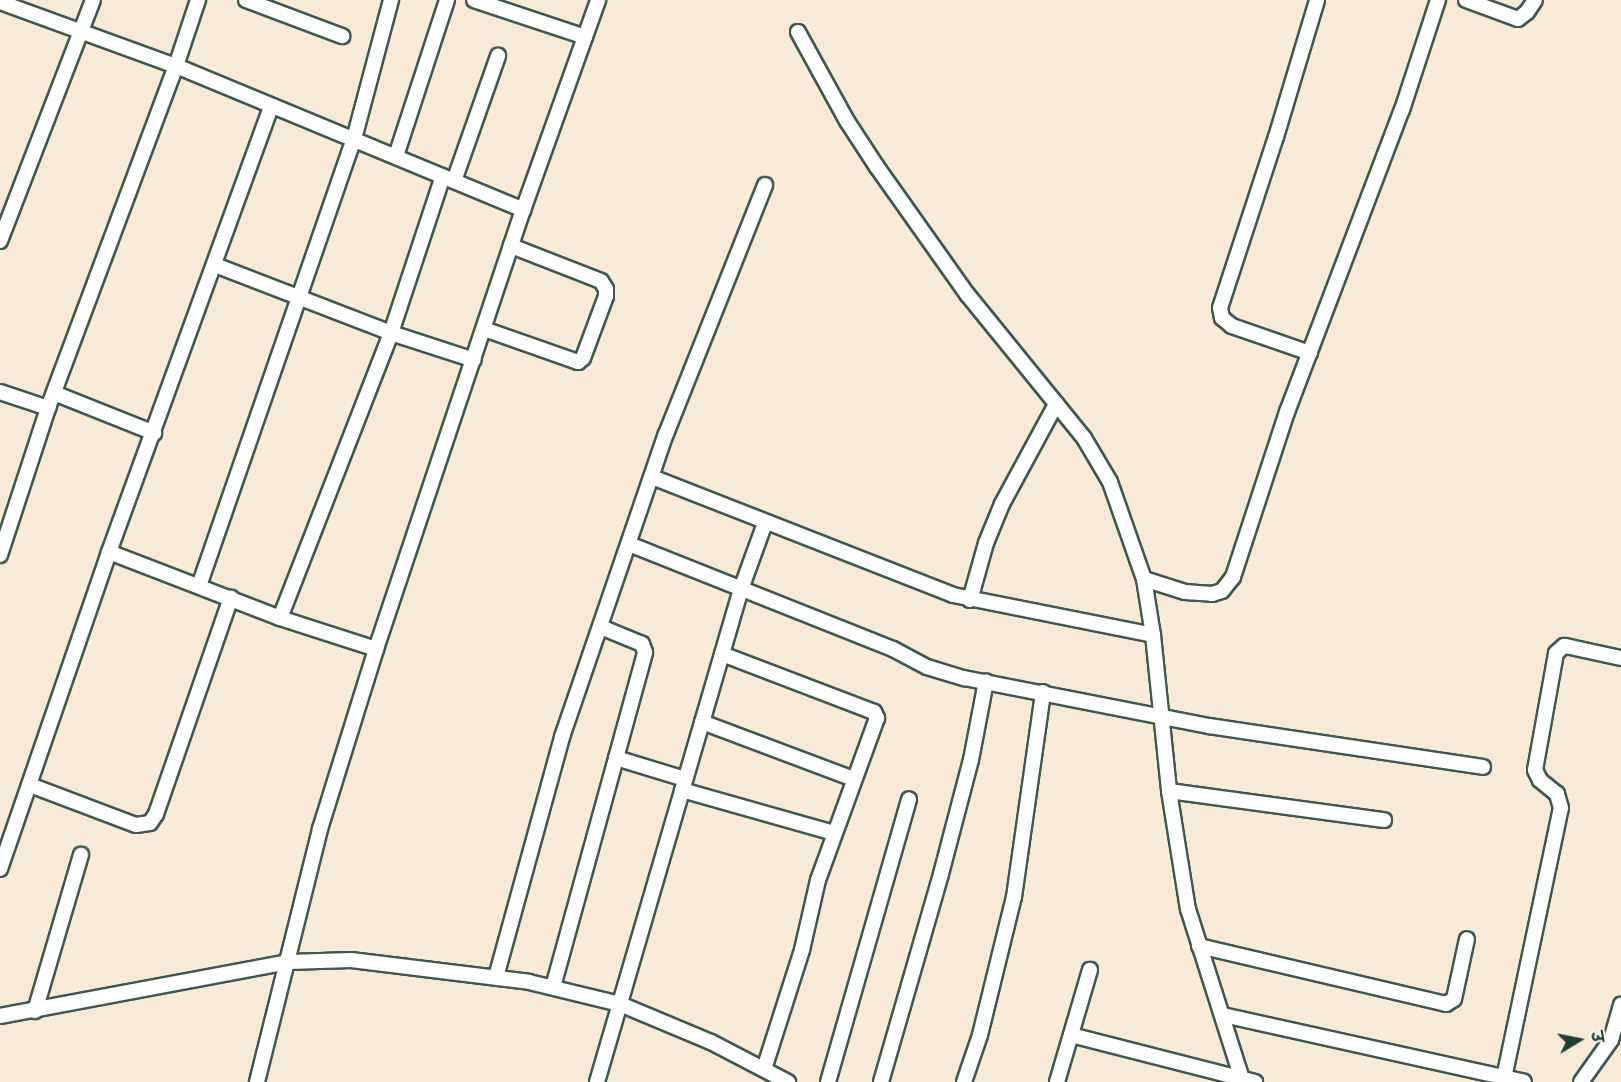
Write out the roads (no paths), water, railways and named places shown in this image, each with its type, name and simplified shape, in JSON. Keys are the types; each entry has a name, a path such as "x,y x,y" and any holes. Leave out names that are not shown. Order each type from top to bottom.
{"street":[{"path":"0,241 93,0"},
{"path":"0,555 48,408 176,66 198,0"},
{"path":"246,0 342,36"},
{"path":"199,585 354,139 391,0"},
{"path":"396,156 447,0"},
{"path":"474,0 585,37"},
{"path":"258,1082 320,829 376,649 523,210 598,0"},
{"path":"1310,353 1232,326 1222,318 1220,308 1317,0"},
{"path":"1144,579 1198,594 1222,591 1228,585 1351,240 1402,110 1438,0"},
{"path":"1466,0 1518,19 1527,12 1535,0"},
{"path":"0,2 176,66 523,210"},
{"path":"798,32 847,121 884,177 967,294 1084,438 1110,482 1144,579 1153,635 1169,791 1180,865 1199,946 1247,1081"},
{"path":"280,618 391,333 448,178 498,56"},
{"path":"0,869 109,552 154,434 271,106"},
{"path":"496,977 562,737 666,434 765,185"},
{"path":"484,328 578,362 583,358 606,296 601,281 511,246"},
{"path":"215,265 391,333 474,360"},
{"path":"0,392 48,408"},
{"path":"54,393 154,434"},
{"path":"970,600 986,543 1002,504 1056,404"},
{"path":"652,477 765,523 970,600 1153,635"},
{"path":"597,1082 741,589 765,523"},
{"path":"629,544 893,649 927,667 1209,726 1483,767"},
{"path":"109,552 280,618 376,649"},
{"path":"30,785 136,825 150,824 156,814 231,598"},
{"path":"553,987 645,649 642,644 601,627"},
{"path":"1504,1078 1562,808 1557,794 1539,780 1535,770 1556,653 1564,646 1621,658"},
{"path":"722,654 876,713 877,720 834,833 764,1070"},
{"path":"881,1082 971,760 986,681"},
{"path":"964,1082 980,1035 1014,897 1043,692"},
{"path":"702,722 854,779"},
{"path":"616,758 684,784 834,833"},
{"path":"1169,791 1384,820"},
{"path":"828,1082 909,799"},
{"path":"35,1011 81,855"},
{"path":"1199,946 1446,1004 1454,999 1467,939"},
{"path":"0,1016 289,962 351,960 496,977 553,987 620,1004 711,1042 788,1082"},
{"path":"1057,1082 1090,970"},
{"path":"1581,1082 1611,1040 1621,1004"},
{"path":"1223,1015 1524,1082"},
{"path":"1071,1035 1247,1081"}]}
